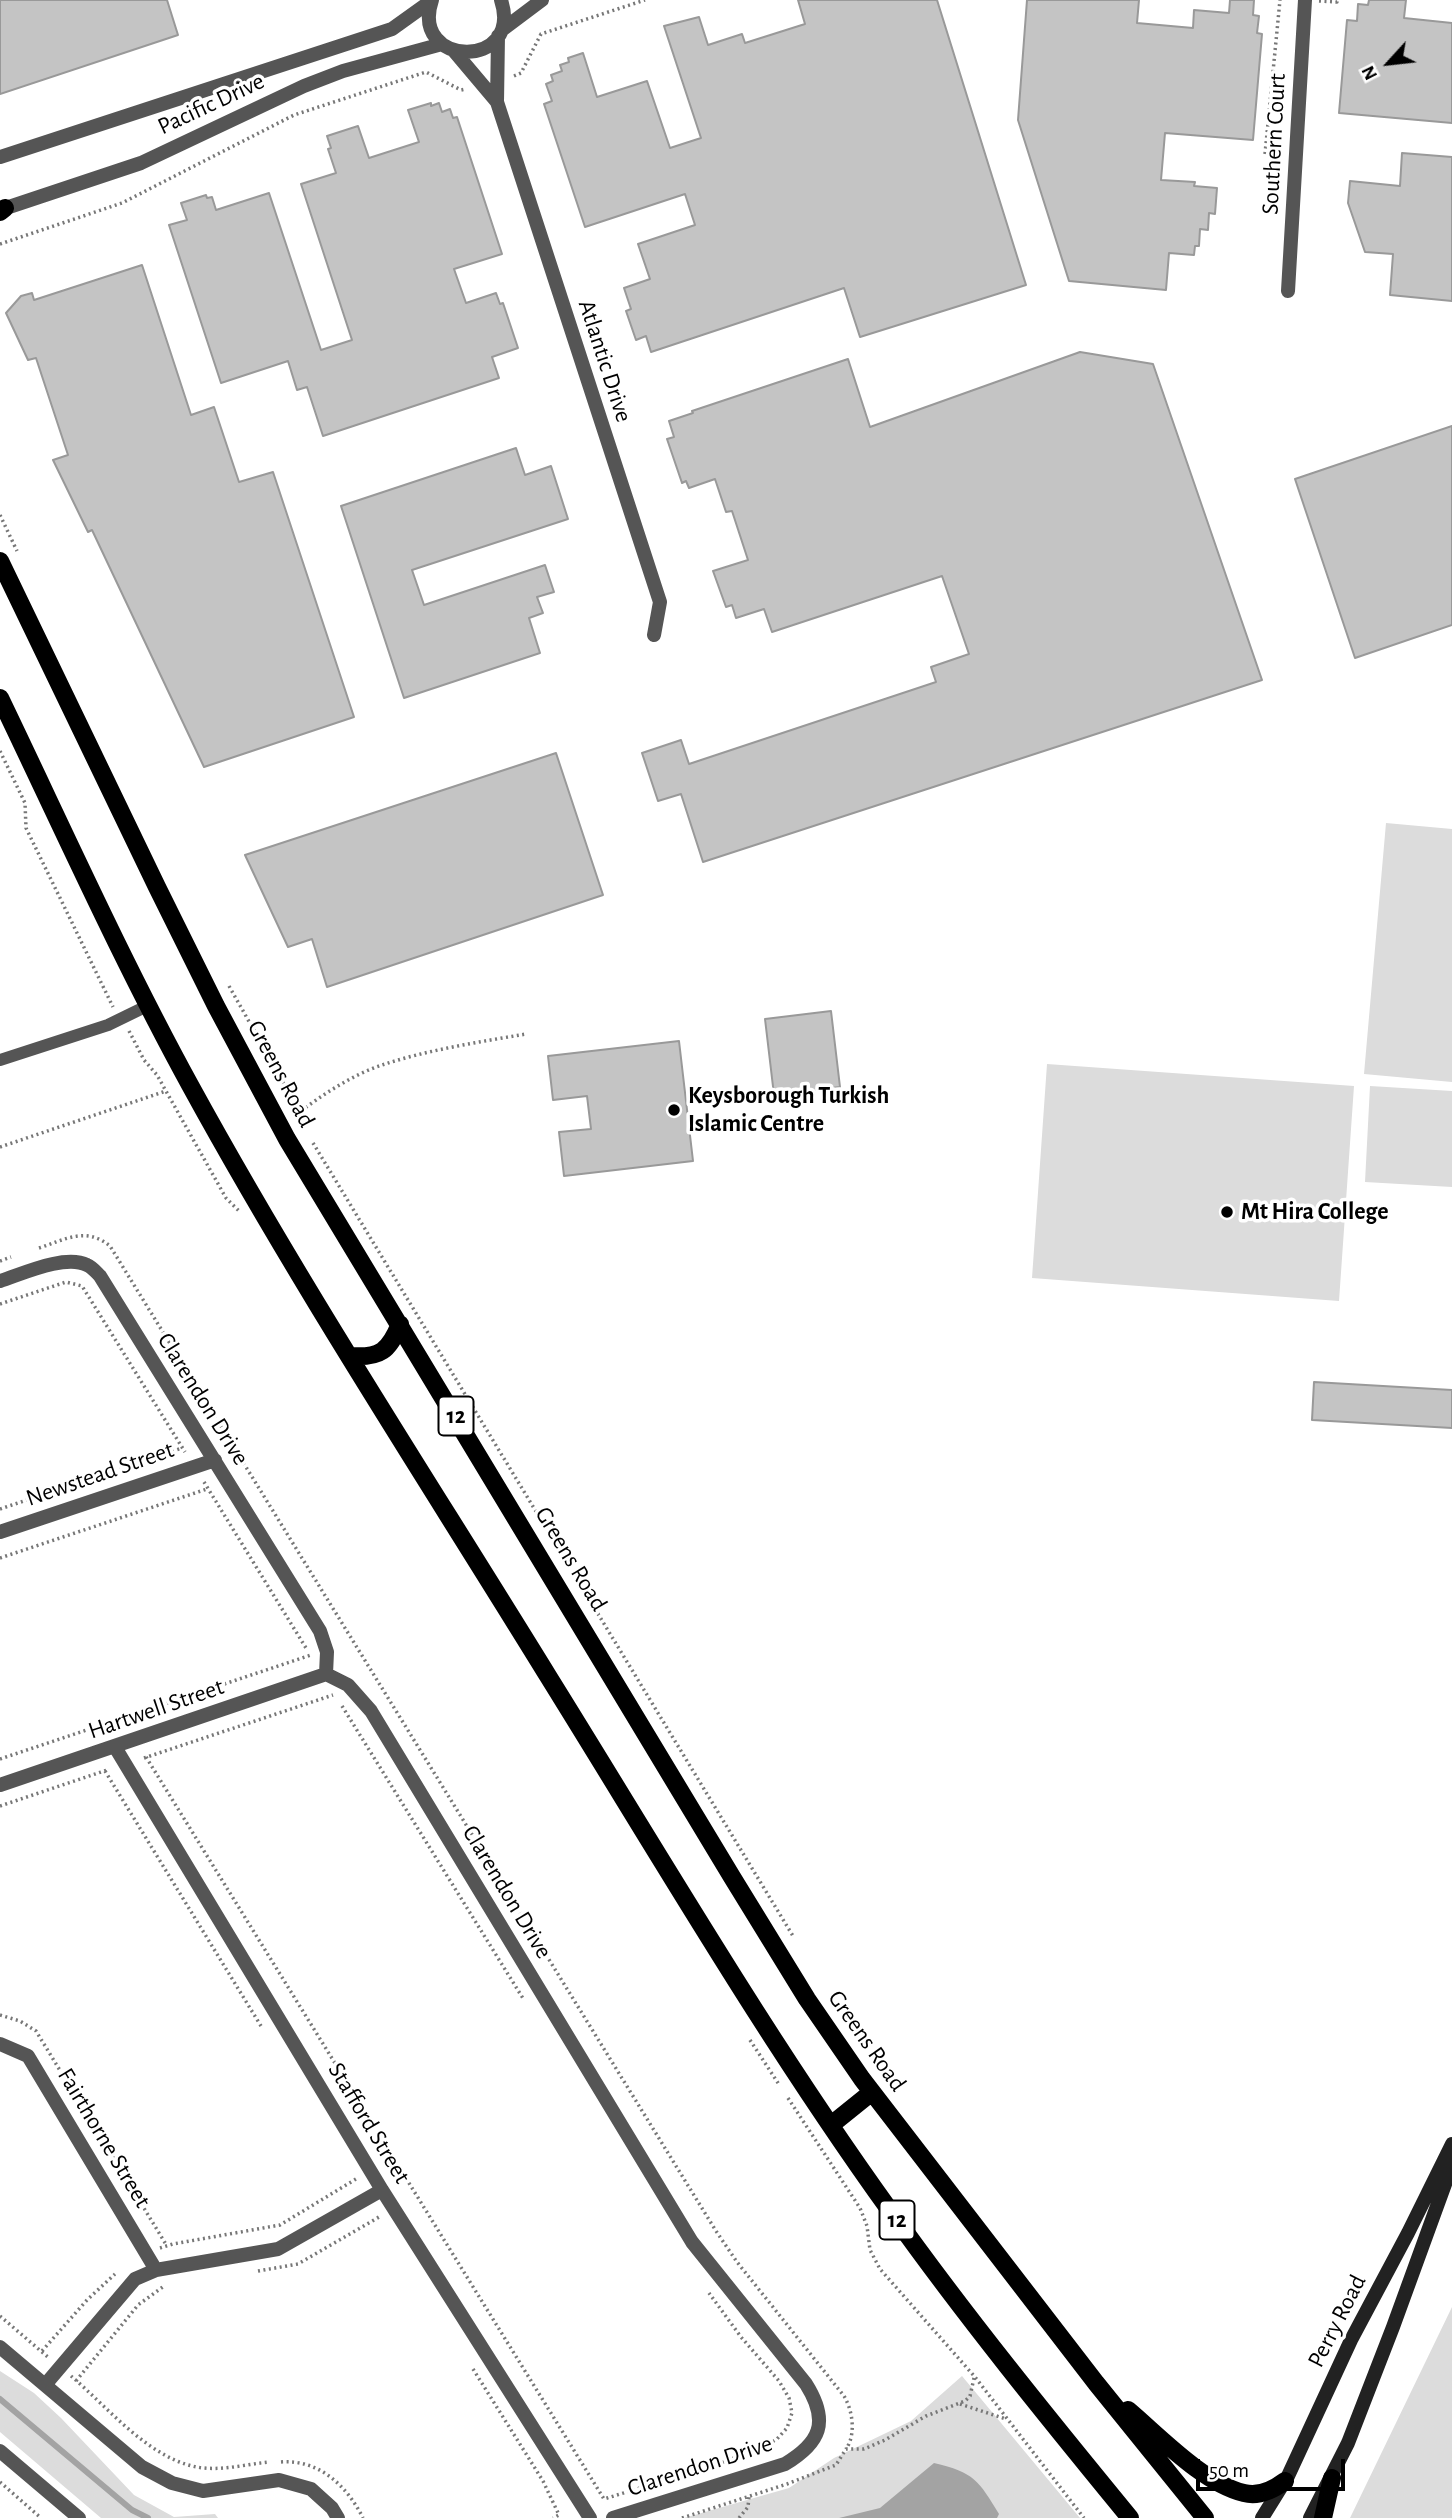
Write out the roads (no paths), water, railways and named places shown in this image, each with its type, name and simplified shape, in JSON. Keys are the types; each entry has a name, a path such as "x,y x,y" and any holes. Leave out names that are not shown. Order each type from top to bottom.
{"main road":[{"name":"Greens Road","path":"0,561 216,1006 287,1139 807,1999 872,2092 1096,2383 1205,2518"},
{"name":"12","path":"0,698 149,1005 228,1153 351,1356 796,2073 890,2210 1003,2363 1129,2518"},
{"path":"351,1356 369,1357 380,1353 387,1347 400,1324"},
{"path":"831,2124 872,2092"},
{"name":"Perry Road","path":"1262,2518 1285,2481 1351,2340 1452,2144"},
{"name":"Perry Road","path":"1310,2518 1332,2477 1394,2327 1452,2165"},
{"path":"1096,2383 1196,2467 1226,2486 1246,2494 1255,2494 1271,2490 1285,2481"},
{"path":"1322,2518 1332,2477"}],"street":[{"name":"Atlantic Drive","path":"501,0 504,9 500,33 497,102 660,602 654,635"},
{"path":"500,33 542,0"},
{"name":"Southern Court","path":"1288,291 1305,0"},
{"name":"Atlantic Drive","path":"431,1 429,22 434,34 497,102"},
{"name":"Pacific Drive","path":"0,157 391,29 431,1"},
{"name":"Pacific Drive","path":"2,210 141,163 304,86 343,71 448,48 464,53 477,52 489,46 500,33"},
{"name":"Clarendon Drive","path":"0,1282 61,1263 76,1262 89,1265 100,1276 320,1632 327,1652 324,1675 348,1685 371,1711 692,2242 806,2384 817,2407 819,2423 816,2439 803,2454 785,2464 613,2518"},
{"name":"Newstead Street","path":"0,1532 215,1460"},
{"name":"Hartwell Street","path":"0,1785 324,1675"},
{"name":"Stafford Street","path":"115,1747 382,2190 590,2518"},
{"name":"Fairthorne Street","path":"0,2044 28,2056 156,2270"},
{"path":"45,2385 135,2279 156,2270 278,2249 382,2190"},
{"path":"0,2347 142,2467 172,2483 203,2491 279,2480 311,2489 332,2508 338,2518"},
{"path":"0,2451 79,2518"}],"lane":[{"path":"0,1060 108,1025 149,1005"}],"waterway":[{"path":"0,2399 132,2510 148,2518"}],"place":[{"name":"Keysborough Turkish Islamic Centre","path":"674,1110"},
{"name":"Mt Hira College","path":"1227,1212"}]}
